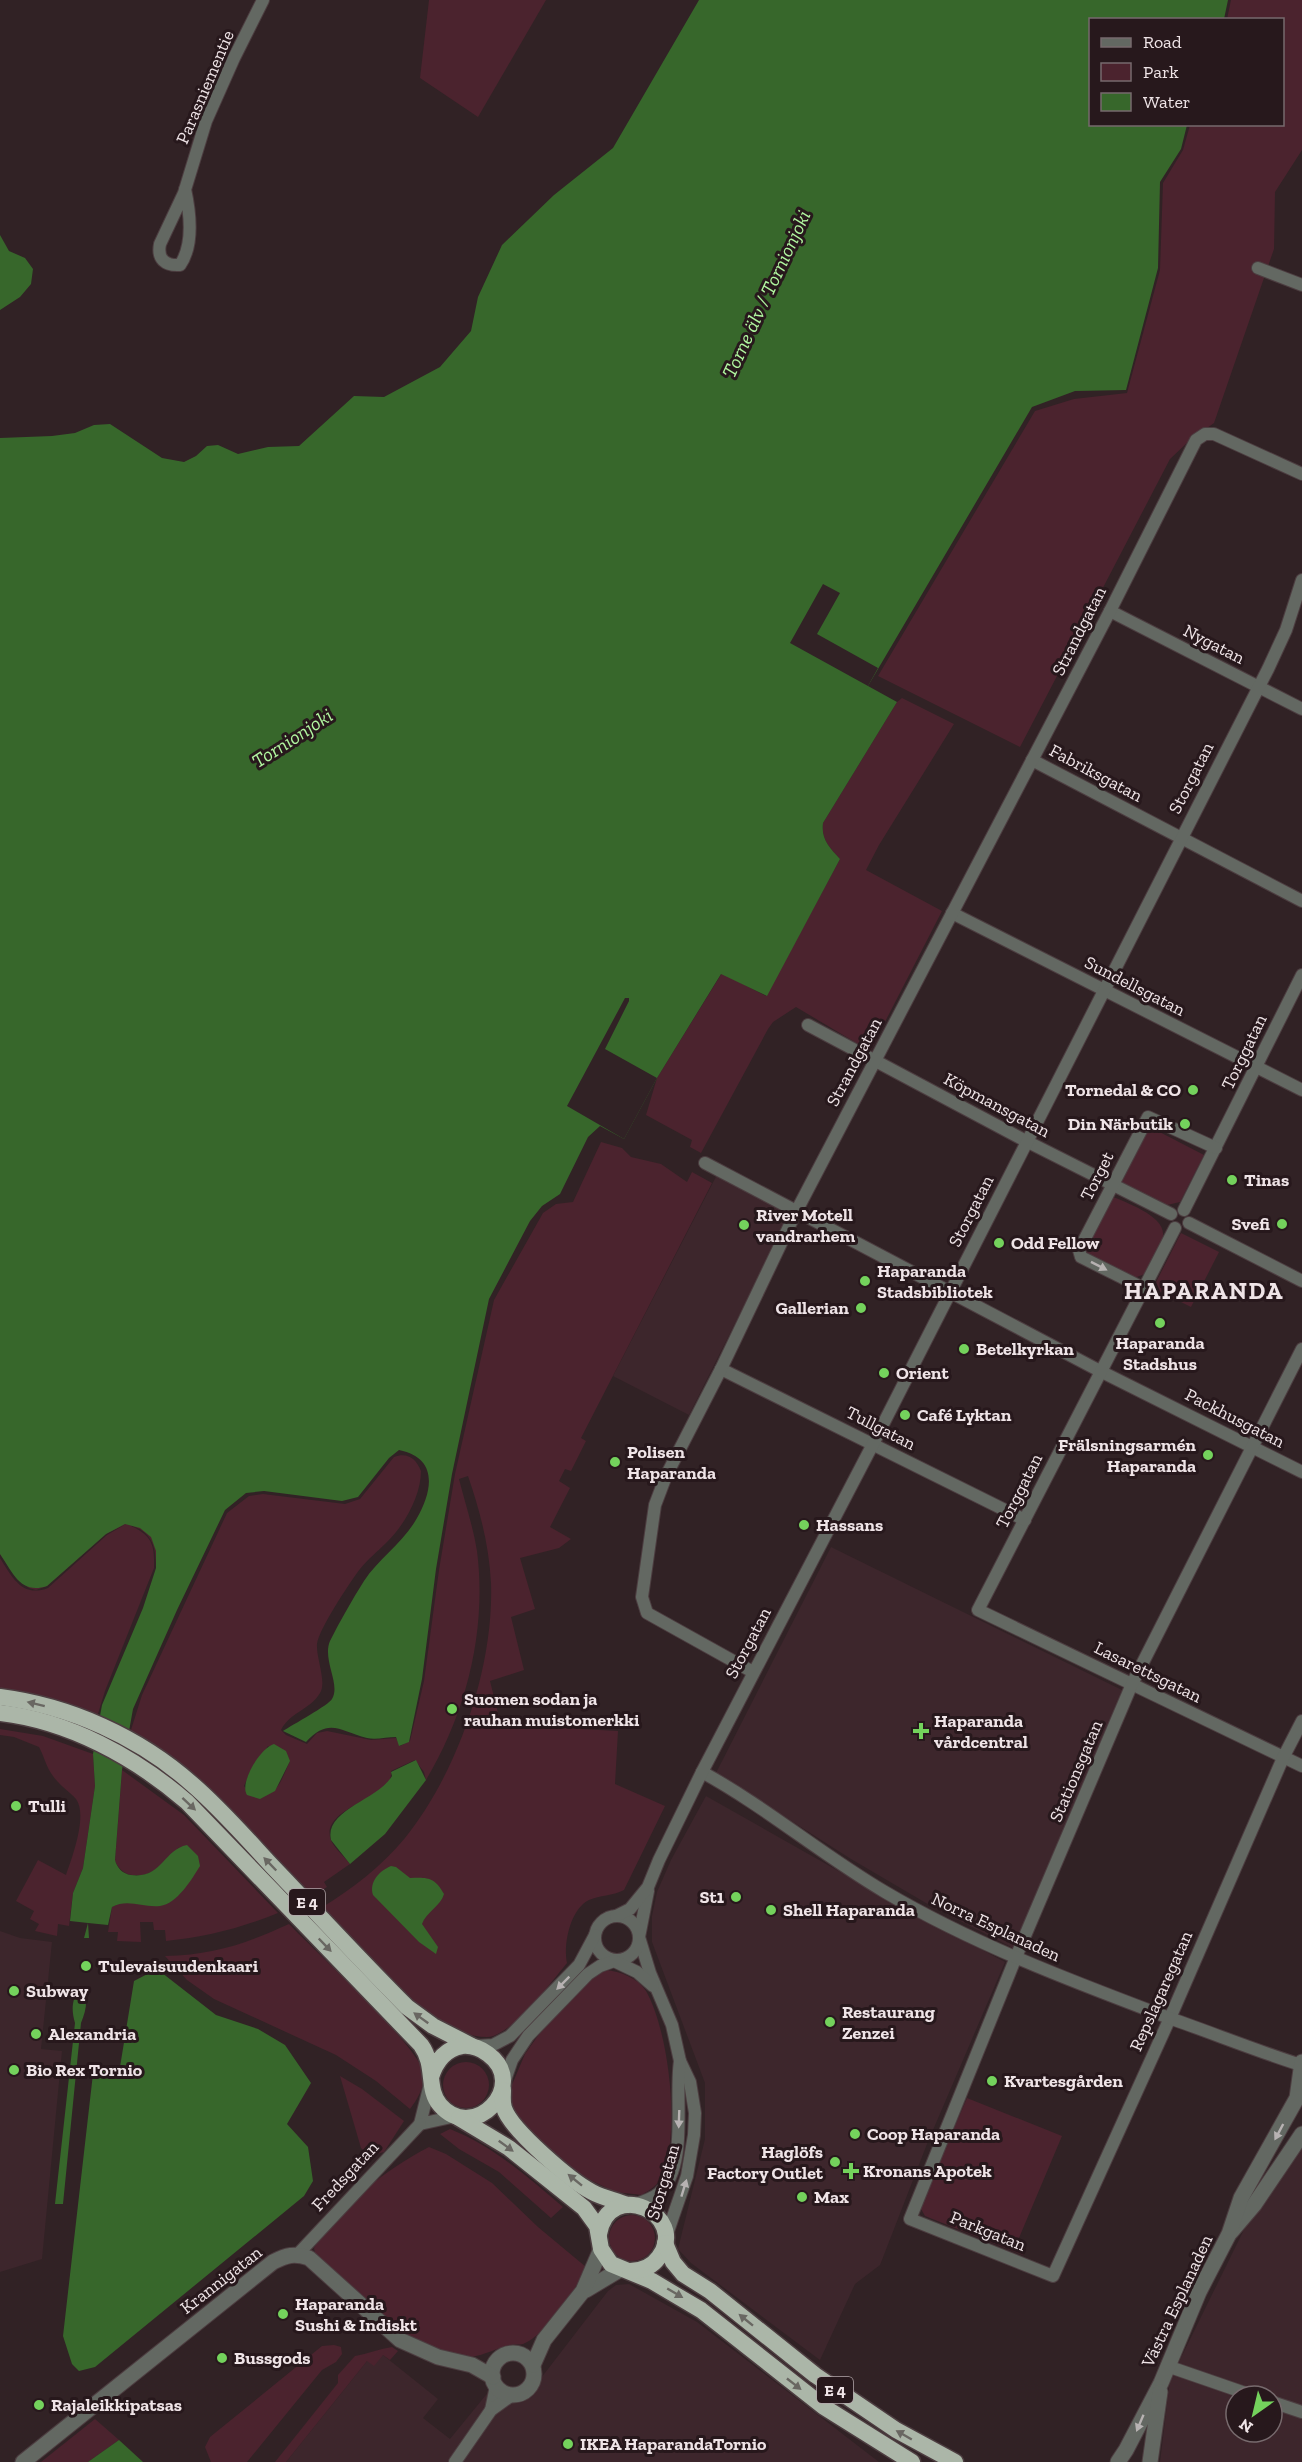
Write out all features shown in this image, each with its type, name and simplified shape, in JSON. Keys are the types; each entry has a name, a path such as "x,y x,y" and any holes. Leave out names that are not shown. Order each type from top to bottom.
{"highway":[{"path":"0,1697 40,1704 70,1723"},
{"path":"0,1713 36,1720 70,1723"},
{"name":"E 4","path":"70,1723 107,1729 147,1750 178,1772 207,1798 407,2007 433,2026 485,2052 498,2064 503,2087 502,2102 506,2113 518,2130 542,2152 590,2191 630,2205 647,2208 657,2216 664,2229 664,2243 673,2262 683,2274 710,2291 815,2375 896,2430 955,2462"},
{"name":"E 4","path":"70,1723 144,1768 175,1791 201,1815 415,2039 429,2060 433,2090 438,2103 494,2137 589,2213 610,2262 677,2294 701,2310 824,2407 912,2462"},
{"path":"431,2077 437,2062 445,2054 459,2047 472,2046"},
{"path":"456,2116 470,2118 486,2112 497,2101 503,2087"},
{"path":"600,2242 601,2225 608,2215 617,2208 630,2205"},
{"path":"625,2270 640,2270 652,2264 661,2254 664,2243"}],"street":[{"name":"Parasniementie","path":"185,189 189,219 187,253 180,265 171,266 163,261 158,253 160,244 185,189 206,121 263,0"},
{"path":"1258,268 1302,285"},
{"name":"Strandgatan","path":"753,1672 647,1613 643,1603 655,1505 666,1476 721,1369 796,1212 1110,611 1196,440 1202,436 1214,434 1302,474"},
{"name":"Storgatan","path":"614,1961 623,1960 634,1953 638,1946 648,1887 659,1860 1258,687 1286,630 1302,580"},
{"name":"Nygatan","path":"1110,611 1302,709"},
{"name":"Fabriksgatan","path":"1032,760 1302,902"},
{"name":"Sundellsgatan","path":"952,913 1302,1090"},
{"name":"Torggatan","path":"1184,1210 1302,975"},
{"name":"Köpmansgatan","path":"808,1025 1026,1141 1171,1214"},
{"name":"Torget","path":"1143,1288 1081,1257 1080,1250 1112,1184 1148,1117 1216,1148"},
{"name":"Packhusgatan","path":"705,1163 1100,1371 1302,1472"},
{"path":"1176,1209 1184,1210 1189,1214 1189,1223 1184,1228 1175,1228 1171,1223 1171,1214 1176,1209"},
{"path":"1189,1223 1302,1281"},
{"name":"Torggatan","path":"978,1610 1175,1228"},
{"name":"Stationsgatan","path":"910,2219 1016,1957 1132,1684 1302,1349"},
{"name":"Tullgatan","path":"721,1369 1025,1520"},
{"name":"Lasarettsgatan","path":"978,1610 1302,1766"},
{"name":"Repslagaregatan","path":"1053,2276 1170,2018 1283,1758 1302,1721"},
{"name":"Norra Esplanaden","path":"702,1772 731,1788 885,1892 924,1913 1016,1957 1104,1995 1170,2018 1301,2073"},
{"name":"Storgatan","path":"648,1887 630,1909 603,1920 595,1935 595,1944 606,1958 637,1972 657,1989"},
{"name":"Storgatan","path":"616,1916 625,1917 632,1922 639,1937 672,2025 680,2061 693,2091 694,2135 687,2176 664,2243"},
{"path":"472,2046 493,2045 510,2036 579,1965 595,1935"},
{"path":"503,2087 512,2060 528,2036 588,1974 614,1961"},
{"name":"Storgatan","path":"630,2205 661,2191 672,2168 678,2135 677,2081 680,2061"},
{"name":"Västra Esplanaden","path":"1118,2462 1161,2383 1199,2292 1229,2234 1241,2198 1297,2098 1301,2073"},
{"path":"431,2077 420,2124 456,2116"},
{"name":"Fredsgatan","path":"298,2254 420,2124"},
{"name":"Västra Esplanaden","path":"1229,2234 1254,2205 1302,2134"},
{"name":"Parkgatan","path":"910,2219 1053,2276"},
{"path":"298,2254 309,2258 324,2270 400,2340 438,2357 472,2365 495,2382 506,2394 512,2395 522,2393 530,2387 534,2377 532,2365 544,2340 583,2291 600,2242"},
{"name":"Krannigatan","path":"29,2457 273,2262 287,2255 298,2254"},
{"path":"583,2291 625,2270"},
{"path":"472,2365 499,2359 508,2354 519,2354 544,2340"},
{"path":"519,2354 532,2365"},
{"path":"491,2410 495,2382 494,2367 499,2359"},
{"path":"1167,2366 1224,2386"},
{"name":"Västra Esplanaden","path":"1150,2462 1161,2383"},
{"path":"455,2462 491,2410 512,2395"},
{"path":"1284,2406 1302,2412"}],"shaded area":[{"path":"720,1169 792,1210 689,1415 613,1376"},
{"name":"Haparanda vårdcentral","path":"831,1547 1122,1690 1013,1948 931,1906 851,1859 716,1773"},
{"path":"706,1796 918,1916 1005,1962 927,2144 880,2265 855,2284 820,2360 691,2263 678,2249 705,2139 705,2083 652,1942 652,1916 657,1892 671,1860"},
{"path":"0,1931 20,1938 52,1942 41,2049 62,2051 42,2259 0,2272"},
{"path":"1302,2137 1302,2462 1160,2462 1170,2380 1262,2193"},
{"path":"629,2284 697,2322 879,2462 286,2462 367,2361 383,2355 438,2399 423,2418 450,2439 490,2390 513,2402 528,2395 608,2291 616,2285"}],"green space":[{"path":"429,0 546,0 478,117 420,78"},
{"path":"1231,0 1302,0 1302,150 1275,192 1274,249 1214,423 1189,441 1170,459 1020,747 878,676 1035,411 1074,399 1127,393 1160,270 1163,183 1183,150 1190,126 1284,126 1284,18 1227,18"},
{"path":"902,698 954,724 866,870 942,911 870,1051 796,1007 773,1022 768,1029 701,1153 690,1147 692,1140 646,1115 657,1078 722,973 766,996 840,859 829,847 823,823 897,702"},
{"path":"1148,1126 1204,1155 1180,1202 1163,1206 1120,1181"},
{"path":"601,1142 622,1148 631,1157 661,1164 687,1182 692,1172 712,1183 581,1438 586,1441 571,1471 565,1469 559,1481 570,1488 550,1527 571,1539 559,1548 520,1558 535,1609 511,1617 524,1670 490,1681 502,1729 562,1728 618,1731 615,1784 665,1806 624,1890 597,1897 582,1905 569,1928 566,1947 567,1963 519,2018 497,2035 487,2037 470,2035 424,2011 321,1908 366,1876 405,1838 424,1812 441,1782 469,1717 486,1649 491,1583 483,1528 468,1476 459,1479 477,1551 479,1610 471,1669 463,1698 453,1726 426,1780 424,1772 415,1760 391,1771 389,1781 382,1789 348,1809 331,1826 331,1841 350,1864 324,1882 327,1887 311,1897 130,1733 142,1695 227,1513 249,1496 263,1494 345,1504 360,1499 394,1457 403,1455 414,1460 421,1471 415,1500 399,1528 360,1569 329,1617 317,1644 322,1676 320,1693 311,1703 289,1719 281,1730 286,1735 307,1744 317,1733 327,1731 371,1740 396,1738 400,1746 410,1741 424,1681 455,1474 494,1300 543,1213 556,1204 573,1202","holes":["268,1746 290,1761 277,1787 268,1794 253,1796 244,1786 250,1772"]},
{"path":"1111,1196 1151,1216 1162,1228 1161,1244 1145,1274 1134,1278 1090,1255 1085,1250"},
{"path":"1181,1233 1219,1252 1191,1307 1153,1288"},
{"path":"189,1399 156,1568 154,1546 148,1535 129,1525 142,1532 150,1541 154,1552 154,1568 105,1691 97,1717 0,1689 0,1558 19,1584 25,1588 36,1590 29,1588 16,1578 0,1554 0,1499","holes":["126,1524 107,1535 48,1588 36,1590 47,1586 106,1534"]},
{"path":"0,1729 43,1736 93,1754 95,1786 83,1868 73,1893 69,1926 58,1924 57,1936 35,1931 39,1924 30,1919 34,1911 16,1901 38,1860 66,1875 78,1837 79,1806 76,1799 51,1773 39,1747 14,1737 0,1735"},
{"path":"122,1770 184,1815 278,1913 223,1931 166,1941 165,1930 154,1930 153,1922 140,1922 141,1942 117,1941 118,1932 108,1932 112,1907 119,1903 129,1903 179,1847 158,1868 147,1874 129,1874 118,1866 115,1861"},
{"path":"289,1924 384,2019 416,2058 424,2076 418,2096 410,2109 376,2081 336,2055 214,1999 187,1980 165,1956 214,1951"},
{"path":"607,1970 629,1976 643,1986 654,2009 666,2056 671,2110 668,2158 659,2182 642,2195 615,2192 582,2176 519,2122 512,2107 511,2087 525,2054 547,2023 594,1975"},
{"path":"466,2062 482,2069 489,2085 482,2101 466,2108 450,2101 443,2085 450,2069"},
{"path":"340,2076 362,2089 404,2121 384,2152 369,2156 361,2148"},
{"path":"967,2098 1062,2136 1016,2245 1026,2250 1023,2255 925,2216 920,2207"},
{"path":"450,2129 495,2153 563,2207 551,2218 499,2172 459,2149 440,2134"},
{"path":"429,2147 446,2154 492,2183 538,2227 586,2267 560,2310 541,2332 523,2344 510,2345 471,2357 451,2355 430,2348 408,2335 366,2302 315,2253 314,2248 324,2233 350,2203 396,2166"},
{"path":"632,2215 648,2222 655,2238 648,2254 632,2261 616,2254 609,2238 616,2222"},
{"path":"322,2346 341,2347 342,2354 336,2362 322,2370 247,2462 211,2462 205,2447 210,2437"},
{"path":"392,2347 398,2351 390,2360 383,2355 374,2366 367,2361 286,2462 275,2462 338,2383 338,2375 355,2356"},
{"path":"95,2419 119,2440 88,2462 41,2462"}],"water":[{"path":"699,0 1228,0 1224,18 1089,18 1089,126 1187,126 1181,149 1160,182 1158,268 1126,390 1075,391 1032,407 868,686 897,702 823,823 829,847 840,859 767,996 721,974 657,1078 624,1139 600,1126 588,1137 560,1194 542,1206 530,1221 489,1299 452,1474 436,1569 422,1679 409,1742 399,1746 396,1737 370,1739 328,1728 314,1734 306,1742 283,1731 332,1699 334,1686 328,1656 330,1641 364,1581 412,1527 417,1518 429,1486 429,1476 421,1460 399,1450 389,1458 358,1497 342,1501 264,1491 246,1493 225,1510 177,1610 133,1709 122,1770 115,1860 119,1868 131,1875 149,1873 172,1852 187,1845 198,1856 200,1866 172,1901 160,1906 118,1904 112,1907 108,1925 70,1921 73,1893 83,1868 95,1786 93,1754 102,1705 143,1608 156,1568 156,1551 151,1537 140,1528 125,1524 106,1534 47,1586 38,1588 24,1585 0,1554 0,438 52,436 75,433 94,425 110,424 162,458 184,462 196,456 207,446 218,445 238,454 268,447 299,446 354,396 384,397 440,367 471,331 478,297 502,245 554,195 613,148"},
{"path":"0,235 9,251 25,258 33,269 31,284 20,297 0,310"},
{"path":"274,1744 286,1751 290,1761 275,1791 260,1799 247,1795 246,1783 252,1766 268,1747"},
{"path":"416,1760 426,1780 385,1834 350,1864 331,1840 331,1830 336,1821 385,1784 392,1776 391,1772"},
{"path":"391,1866 396,1867 410,1878 430,1879 441,1888 444,1894 440,1902 422,1924 438,1947 436,1954 419,1942 373,1895 372,1886 376,1877"},
{"path":"88,1923 89,1938 84,1938"},
{"path":"157,1969 216,2015 258,2029 285,2045 311,2083 287,2124 308,2147 313,2181 304,2196 95,2367 79,2371 72,2364 63,2336 94,2065 120,2067 134,1981"},
{"path":"79,1987 84,1989 86,2006 81,2023 63,2204 55,2204 75,2023 73,2005"},
{"path":"119,2440 143,2462 88,2462"}],"pier":[{"path":"823,584 840,593 817,634 878,668 868,686 790,643"},
{"path":"625,998 629,998 629,1001 605,1049 657,1078 624,1139 567,1106"}],"place":[{"name":"Tornedal & CO","path":"1193,1090"},
{"name":"Din Närbutik","path":"1185,1124"},
{"name":"Tinas","path":"1232,1180"},
{"name":"Svefi","path":"1282,1224"},
{"name":"River Motell vandrarhem","path":"744,1225"},
{"name":"Odd Fellow","path":"999,1243"},
{"name":"Haparanda Stadsbibliotek","path":"865,1281"},
{"name":"Gallerian","path":"861,1308"},
{"name":"Haparanda Stadshus","path":"1160,1323"},
{"name":"Betelkyrkan","path":"964,1349"},
{"name":"Orient","path":"884,1373"},
{"name":"Café Lyktan","path":"905,1415"},
{"name":"Frälsningsarmén Haparanda","path":"1208,1455"},
{"name":"Polisen Haparanda","path":"615,1462"},
{"name":"Hassans","path":"804,1525"},
{"name":"Suomen sodan ja rauhan muistomerkki","path":"452,1709"},
{"name":"Haparanda vårdcentral","path":"921,1731"},
{"name":"Tulli","path":"16,1806"},
{"name":"St1","path":"736,1897"},
{"name":"Shell Haparanda","path":"771,1910"},
{"name":"Tulevaisuudenkaari","path":"86,1966"},
{"name":"Subway","path":"14,1991"},
{"name":"Restaurang Zenzei","path":"830,2022"},
{"name":"Alexandria","path":"36,2034"},
{"name":"Bio Rex Tornio","path":"14,2070"},
{"name":"Kvartesgården","path":"992,2081"},
{"name":"Coop Haparanda","path":"855,2134"},
{"name":"Haglöfs Factory Outlet","path":"835,2162"},
{"name":"Kronans Apotek","path":"851,2171"},
{"name":"Max","path":"802,2197"},
{"name":"Haparanda Sushi & Indiskt","path":"283,2314"},
{"name":"Bussgods","path":"222,2358"},
{"name":"Rajaleikkipatsas","path":"39,2405"},
{"name":"IKEA HaparandaTornio","path":"568,2444"}],"district":[{"name":"HAPARANDA","path":"1204,1290"}],"water label":[{"name":"Torne älv / Tornionjoki","path":"766,294"},
{"name":"Tornionjoki","path":"292,738"}]}
